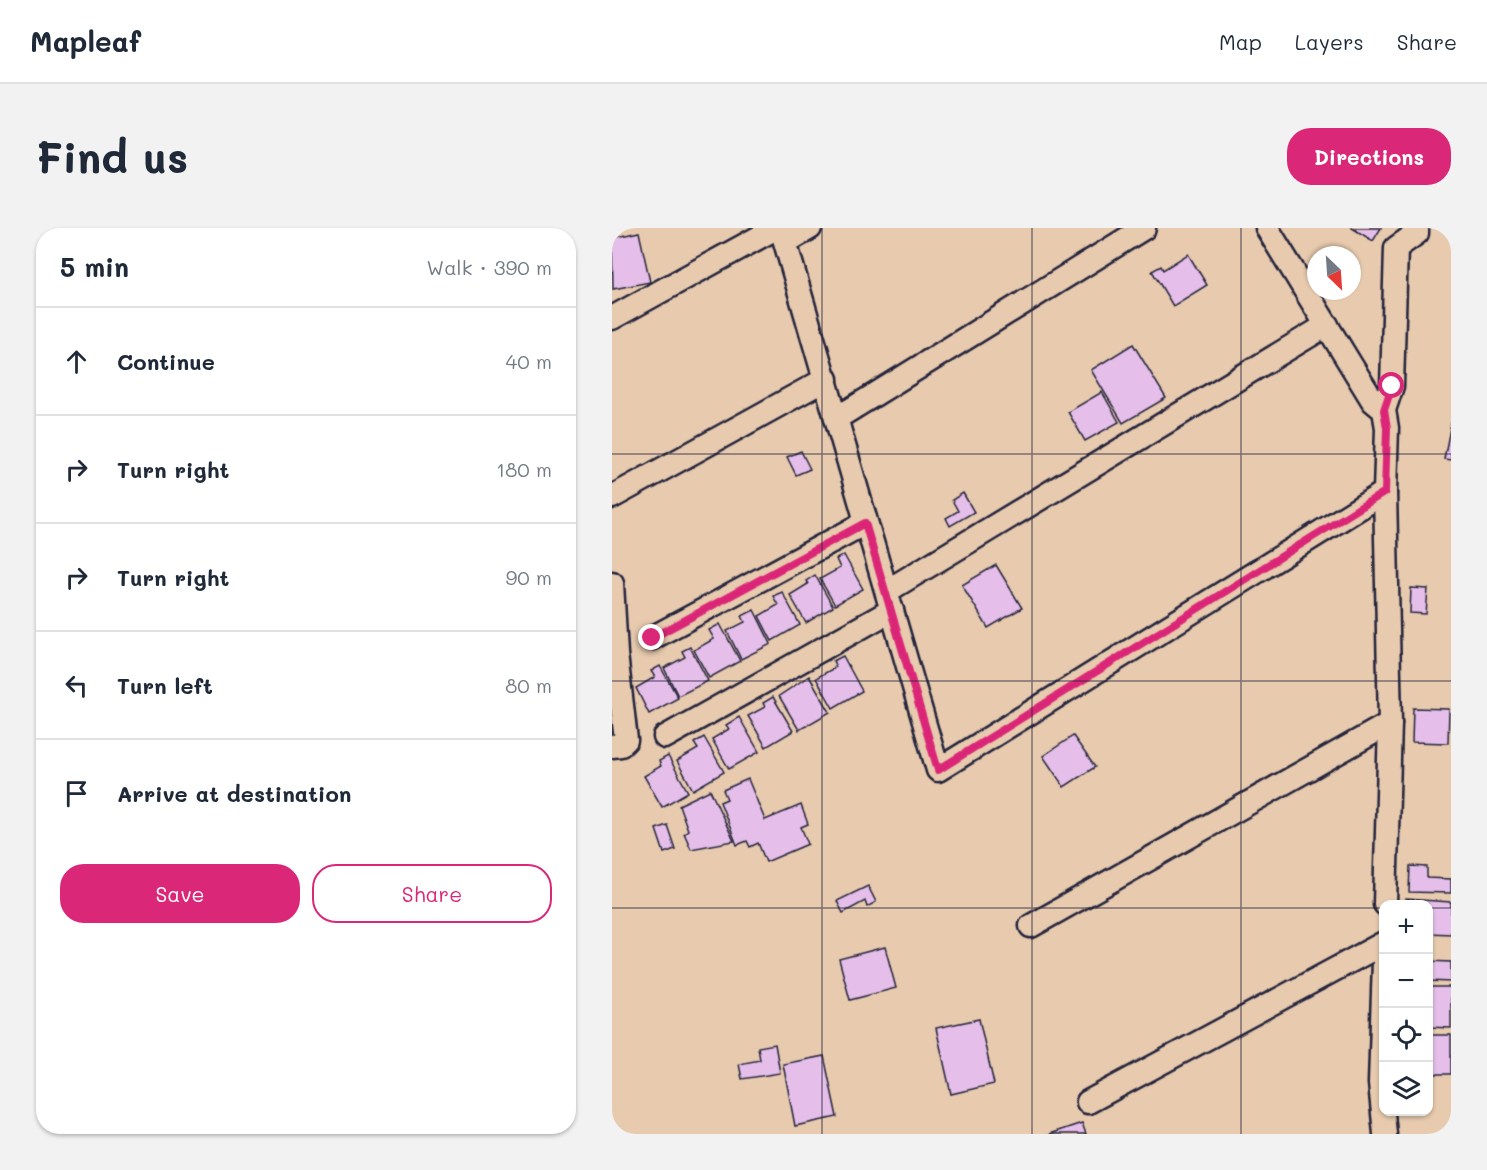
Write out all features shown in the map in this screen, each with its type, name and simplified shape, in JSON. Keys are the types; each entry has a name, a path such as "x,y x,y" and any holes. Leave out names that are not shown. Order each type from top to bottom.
{"street":[{"path":"612,318 781,233 810,228"},
{"path":"837,418 1144,228"},
{"path":"1267,228 1373,401 1384,410"},
{"path":"1385,900 1390,723 1385,492 1387,428 1384,410 1392,386 1396,248 1417,233 1417,228"},
{"path":"781,233 826,379 865,523 938,770 1385,492"},
{"path":"665,737 889,600 1327,325"},
{"path":"612,496 826,379"},
{"path":"652,638 865,523"},
{"path":"612,583 616,654 626,740 621,745 612,746"},
{"path":"1031,926 1390,723"},
{"path":"1088,1102 1379,945"},
{"path":"1382,1008 1380,1083 1385,1134"}],"building":[{"path":"1352,228 1381,228 1373,241"},
{"path":"639,232 650,282 613,289 612,238"},
{"path":"1188,254 1207,285 1173,306 1152,271 1161,266 1163,270"},
{"path":"1133,344 1166,398 1123,423 1091,370"},
{"path":"1102,392 1119,422 1085,441 1068,412"},
{"path":"1451,423 1451,460 1444,459"},
{"path":"801,451 810,469 796,475 787,457"},
{"path":"963,493 974,512 950,526 946,518 958,511 952,500"},
{"path":"844,555 863,589 835,605 820,579 840,568 836,559"},
{"path":"996,565 1022,608 988,628 962,585"},
{"path":"815,575 833,607 806,623 790,595 808,584 806,581"},
{"path":"1411,588 1428,589 1426,614 1410,613"},
{"path":"782,592 800,625 772,641 759,616 778,605 773,596"},
{"path":"754,610 771,644 741,659 727,631 745,622 742,616"},
{"path":"720,624 740,661 709,678 694,650 714,639 709,630"},
{"path":"690,647 708,681 678,696 664,668 685,657 682,651"},
{"path":"843,656 862,691 833,708 816,678 836,667 833,661"},
{"path":"660,666 678,698 649,714 636,688 655,677 651,671"},
{"path":"809,676 830,712 799,730 779,696"},
{"path":"773,697 793,731 766,747 748,716 765,707 763,703"},
{"path":"1413,708 1449,709 1448,743 1412,742"},
{"path":"739,717 759,752 729,769 712,739 729,729 726,725"},
{"path":"1073,736 1095,767 1064,787 1043,756"},
{"path":"704,737 724,772 693,790 677,761 698,749 694,743"},
{"path":"668,756 688,792 662,807 644,776 661,766 659,761"},
{"path":"748,779 765,820 801,805 808,824 801,827 808,844 766,862 758,843 750,847 747,841 737,845 720,802 727,799 723,790"},
{"path":"710,790 734,841 691,849 684,833 688,830 679,805"},
{"path":"667,825 675,849 664,853 656,829"},
{"path":"1410,866 1427,867 1427,878 1451,879 1451,893 1409,892"},
{"path":"868,886 876,902 867,907 865,901 843,913 837,901"},
{"path":"1433,901 1451,902 1451,934 1433,933"},
{"path":"885,947 896,988 850,1000 839,959"},
{"path":"1433,961 1451,962 1451,982 1433,981"},
{"path":"1433,987 1451,987 1451,1028 1433,1027"},
{"path":"979,1019 994,1084 951,1094 936,1028"},
{"path":"1433,1035 1451,1035 1451,1074 1433,1074"},
{"path":"775,1044 780,1073 742,1079 739,1064 760,1060 758,1047"},
{"path":"824,1056 837,1117 795,1126 783,1064"},
{"path":"1082,1123 1086,1134 1049,1134"}],"route":[{"path":"652,638 865,523 887,591 938,770 1385,492 1387,428 1384,410 1392,386"}]}
